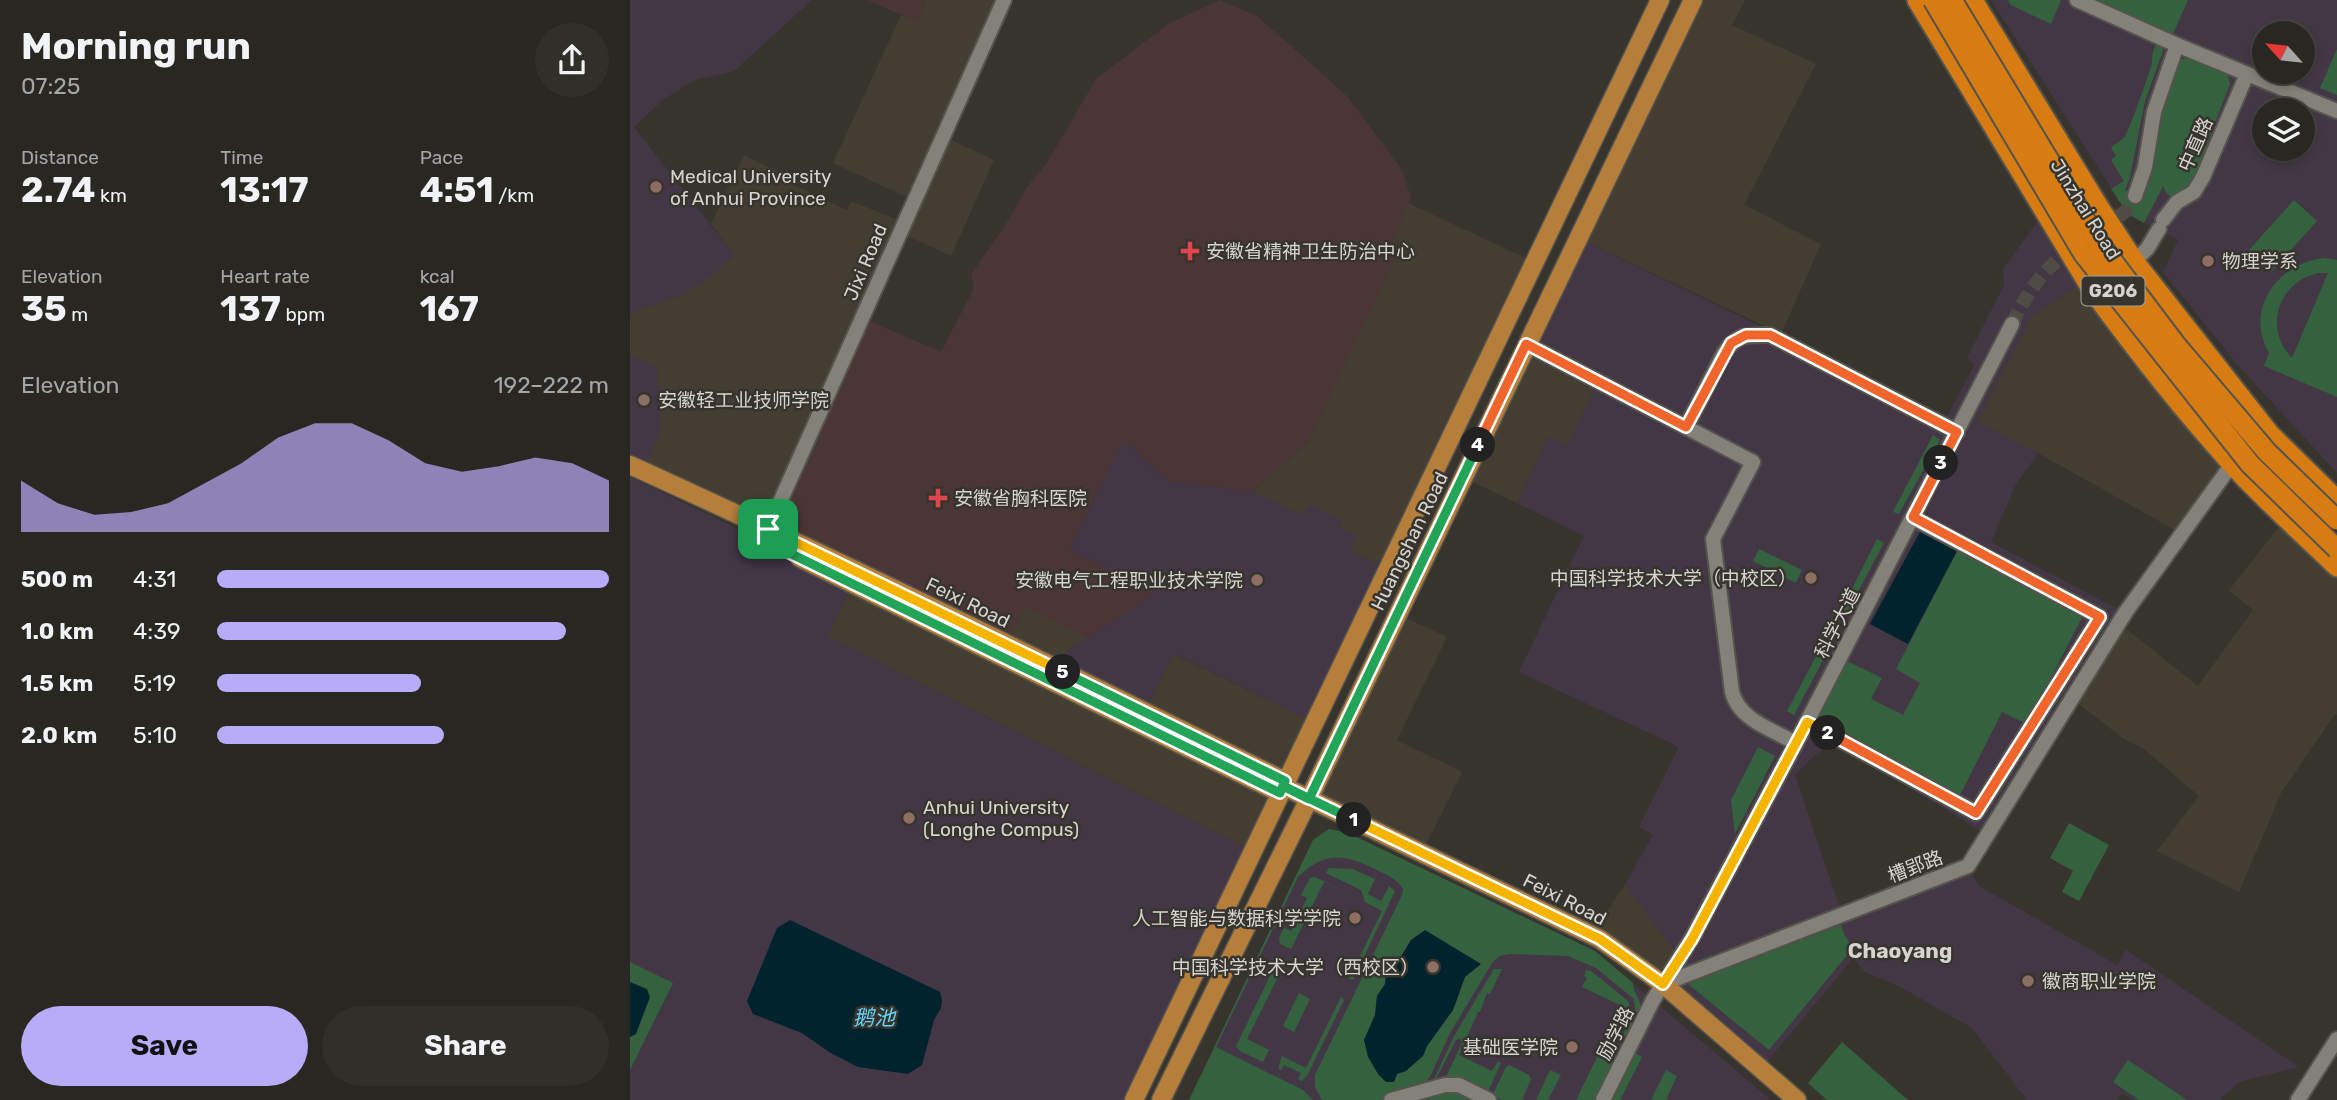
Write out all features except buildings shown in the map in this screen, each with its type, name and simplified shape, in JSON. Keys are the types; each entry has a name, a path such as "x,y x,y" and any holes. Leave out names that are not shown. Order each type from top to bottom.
{"highway":[{"path":"1917,0 2092,290 2151,370 2232,464 2337,567"},
{"name":"Jinzhai Road","path":"1933,0 2084,253 2250,464 2337,549"},
{"name":"Jinzhai Road","path":"1952,0 2099,243 2176,345 2267,452 2337,520"},
{"name":"Jinzhai Road","path":"1973,0 2135,262 2270,434 2337,500"}],"main road":[{"name":"Huangshan Road","path":"1134,1100 1660,0"},
{"name":"Huangshan Road","path":"1161,1100 1309,799 1693,0"},
{"name":"Feixi Road","path":"630,465 766,535 1600,939 1663,984 1797,1100"},
{"name":"Feixi Road","path":"630,477 766,535"}],"street":[{"name":"Jixi Road","path":"766,535 1003,0"},
{"path":"2077,1 2337,111"},
{"path":"2135,196 2145,167 2154,112 2177,45"},
{"name":"中直路","path":"2135,262 2147,249 2177,202 2194,192 2203,177 2247,74"},
{"path":"2092,290 2135,262"},
{"name":"科学大道","path":"1692,939 1715,882 1796,743 2012,324"},
{"path":"1686,427 1731,343 1746,335 1770,335 1957,432"},
{"path":"1526,344 1753,462 1713,539 1732,692 1735,703 1743,713 1796,743"},
{"name":"槽郢路","path":"1663,984 1968,866 2125,613 2232,464"},
{"path":"1807,722 1976,813 2100,617 1913,517"},
{"name":"励学路","path":"1603,1100 1663,984 1692,939"},
{"path":"2298,1100 2337,1039"},
{"path":"1391,1100 1445,1084 1459,1085 1489,1100"}],"shaded area":[{"name":"Medical University of Anhui Province","path":"630,0 812,0 734,71 694,80 663,100 634,127 734,255 715,273 684,294 630,313"},
{"path":"868,0 926,0 917,22"},
{"path":"926,0 1004,0 942,136 994,160 951,256 899,232 768,529 643,471 630,355 630,313 684,294 734,255 711,224 744,155 781,173 779,178 847,210 851,201 903,222 913,200 833,163 901,15 917,21"},
{"name":"安徽省精神卫生防治中心","path":"1220,0 1257,16 1346,95 1402,170 1411,197 1391,245 1396,257 1308,442 1252,492 1167,481 1129,445 1120,446 1070,549 1156,593 1088,638 1025,607 1006,644 768,529 862,318 941,352 974,288 971,274 1003,229 1027,187 1047,163 1096,79 1168,24"},
{"path":"1693,0 1745,0 1732,25 1816,64 1744,205 1821,244 1781,334 1578,238"},
{"path":"1991,0 2337,0 2337,473 2236,363 2163,272 2178,240 2128,214"},
{"path":"1408,203 1534,262 1387,568 1349,551 1339,528 1342,521 1303,516 1252,492 1308,442 1395,257 1391,245"},
{"name":"中国科学技术大学（中校区）","path":"2045,211 2086,281 2032,316 1977,422 2038,453 2016,484 1991,542 2125,613 1987,835 1836,743 1816,754 1795,775 1842,914 1968,866 1979,886 2117,965 2126,950 2299,1067 2239,1082 2219,1100 2132,1100 2122,1093 2117,1100 2027,1100 1972,1028 1897,985 1865,972 1853,958 1761,1069 1663,984 1691,973 1625,884 1653,835 1639,827 1679,747 1519,672 1584,536 1517,503 1549,436 1568,445 1594,390 1522,352 1578,238 1947,416 1975,364 1967,358 2004,285 2003,269"},
{"path":"2086,281 2232,464 2182,534 1977,422 2032,316"},
{"path":"1522,352 1594,390 1568,445 1549,437 1517,503 1462,477"},
{"name":"安徽轻工业技师学院","path":"630,355 657,368 660,432 643,471 630,465"},
{"name":"安徽电气工程职业技术学院","path":"1120,445 1129,445 1167,481 1252,492 1303,515 1309,505 1342,520 1339,528 1356,536 1350,551 1387,568 1314,722 1174,654 1144,712 1058,669 1065,653 1155,593 1070,549"},
{"name":"Anhui University (Longhe Compus)","path":"630,477 853,584 827,636 1252,851 1132,1100 630,1100"},
{"path":"2286,518 2337,567 2337,715 2335,714 2281,793 2239,892 2157,851 2199,796 2144,749 2124,739 2071,698 2119,623 2198,686 2253,610 2229,590"},
{"path":"853,584 1280,793 1252,851 827,636"},
{"path":"1025,606 1088,638 1065,653 1057,669 1006,644"},
{"path":"1397,614 1447,637 1397,740 1462,772 1422,853 1309,799"},
{"path":"1173,654 1314,722 1285,781 1144,712"},
{"name":"中国科学技术大学（西校区）","path":"1329,829 1348,833 1595,951 1771,1100 1189,1100 1313,840"},
{"path":"1625,884 1691,973 1663,984 1592,935"}],"green space":[{"path":"2008,0 2061,0 2051,24 2011,5"},
{"path":"2096,0 2188,0 2173,34"},
{"path":"2157,42 2162,45 2163,51 2145,101 2125,190 2142,200 2153,171 2164,106 2181,60 2189,57 2226,70 2230,84 2193,180 2184,193 2175,198 2167,194 2163,186 2144,223 2128,214 2111,189 2124,181 2111,160 2116,156 2111,147 2127,133"},
{"path":"2337,49 2337,95 2320,88"},
{"path":"2294,200 2317,221 2271,272 2248,251"},
{"path":"2324,258 2337,260 2337,397 2264,366 2269,353 2262,336 2263,305 2280,279 2307,262","holes":["2328,273 2292,358 2278,333 2279,308 2293,286 2304,278"]},
{"path":"1933,435 1940,440 1899,514 1893,512"},
{"path":"1964,538 2089,604 2027,724 2002,712 1957,801 1817,722 1847,661 1882,678 1871,699 1903,715 1920,683 1896,669"},
{"path":"1877,539 1884,543 1847,612 1842,609"},
{"path":"1759,549 1802,570 1796,583 1753,561"},
{"path":"1824,641 1831,645 1794,715 1787,711"},
{"path":"1758,747 1775,756 1735,834 1731,800"},
{"path":"2069,823 2109,845 2079,901 2062,892 2073,871 2050,858"},
{"path":"1329,829 1348,833 1595,951 1633,983 1641,1008 1626,1039 1622,1037 1635,1009 1634,999 1596,968 1568,956 1499,956 1492,963 1449,1035 1430,1077 1422,1086 1380,1100 1322,1100 1315,1087 1315,1075 1403,889 1394,879 1354,860 1326,859 1298,877 1216,1047 1303,1090 1313,1100 1189,1100 1313,840","holes":["1425,931 1465,977 1453,1010 1427,1046 1423,1056 1397,1074 1394,1082 1386,1082 1378,1074 1364,1040 1375,1015 1377,996 1385,984 1386,974 1411,940"]},
{"path":"1329,868 1353,869 1375,879 1368,894 1381,901 1389,886 1395,891 1353,980 1349,979 1382,911 1365,902 1361,890 1326,873"},
{"path":"1315,877 1353,896 1324,882 1291,949 1280,944 1279,938 1284,928 1291,931 1307,898 1301,895 1310,878"},
{"path":"1841,925 1853,948 1769,1050 1688,984"},
{"path":"630,962 673,983 630,1070"},
{"path":"1494,969 1502,969 1490,994 1487,993 1459,1055 1492,1071 1498,1061 1501,1063 1488,1092 1447,1079 1462,1043 1460,1038 1456,1040 1434,1079 1454,1036"},
{"path":"1273,970 1280,973 1247,1039 1269,1050 1263,1062 1240,1051 1236,1046"},
{"path":"1586,970 1591,971 1628,1001 1630,1007 1614,1040 1619,1050 1596,1100 1576,1100 1622,1006 1582,987 1587,978 1584,976"},
{"path":"1299,993 1310,999 1294,1032 1283,1026"},
{"path":"1341,997 1344,1000 1308,1074 1302,1081 1298,1079 1301,1073 1284,1065 1281,1070 1278,1069 1282,1056 1306,1068"},
{"path":"1842,1042 1908,1100 1827,1100 1808,1083"},
{"path":"1634,1052 1642,1057 1620,1100 1608,1100"},
{"path":"2128,1060 2187,1100 2139,1100 2113,1082"},
{"path":"1509,1065 1529,1075 1531,1079 1522,1100 1501,1100 1493,1094"},
{"path":"1550,1070 1561,1075 1548,1100 1536,1100"},
{"path":"1666,1070 1677,1076 1666,1100 1651,1100"},
{"path":"1451,1088 1481,1100 1406,1100"}],"water":[{"path":"1922,528 1957,551 1908,644 1870,624"},
{"name":"鹅池","path":"790,920 940,992 941,1008 934,1020 922,1065 908,1074 858,1067 829,1052 802,1033 753,1014 747,1001 777,928"},
{"path":"1425,930 1481,964 1465,977 1453,1010 1427,1046 1423,1056 1406,1071 1397,1074 1394,1082 1386,1082 1368,1057 1364,1040 1375,1015 1377,996 1385,984 1386,974 1411,940"},
{"path":"630,982 647,989 650,997 636,1034 630,1037"}],"tunnel":[{"path":"2102,229 2126,211 2135,196"},
{"path":"2012,324 2038,280 2076,246"}],"place":[{"name":"Medical University of Anhui Province","path":"656,187"},
{"name":"安徽省精神卫生防治中心","path":"1190,251"},
{"name":"物理学系","path":"2208,261"},
{"name":"安徽轻工业技师学院","path":"644,400"},
{"name":"安徽省胸科医院","path":"938,498"},
{"name":"中国科学技术大学（中校区）","path":"1811,578"},
{"name":"安徽电气工程职业技术学院","path":"1257,580"},
{"name":"Anhui University (Longhe Compus)","path":"909,818"},
{"name":"人工智能与数据科学学院","path":"1355,918"},
{"name":"中国科学技术大学（西校区）","path":"1433,967"},
{"name":"徽商职业学院","path":"2028,981"},
{"name":"基础医学院","path":"1572,1047"}],"district":[{"name":"Chaoyang","path":"1900,951"}],"route":[{"path":"768,529 763,540 1280,793 1283,786 1309,799 1577,927 1600,939 1663,984 1692,939 1807,722 1976,813 2100,617 1913,517 1957,432 1770,335 1746,335 1731,343 1686,427 1526,344 1309,799 1283,786 1285,781 768,529"}]}
